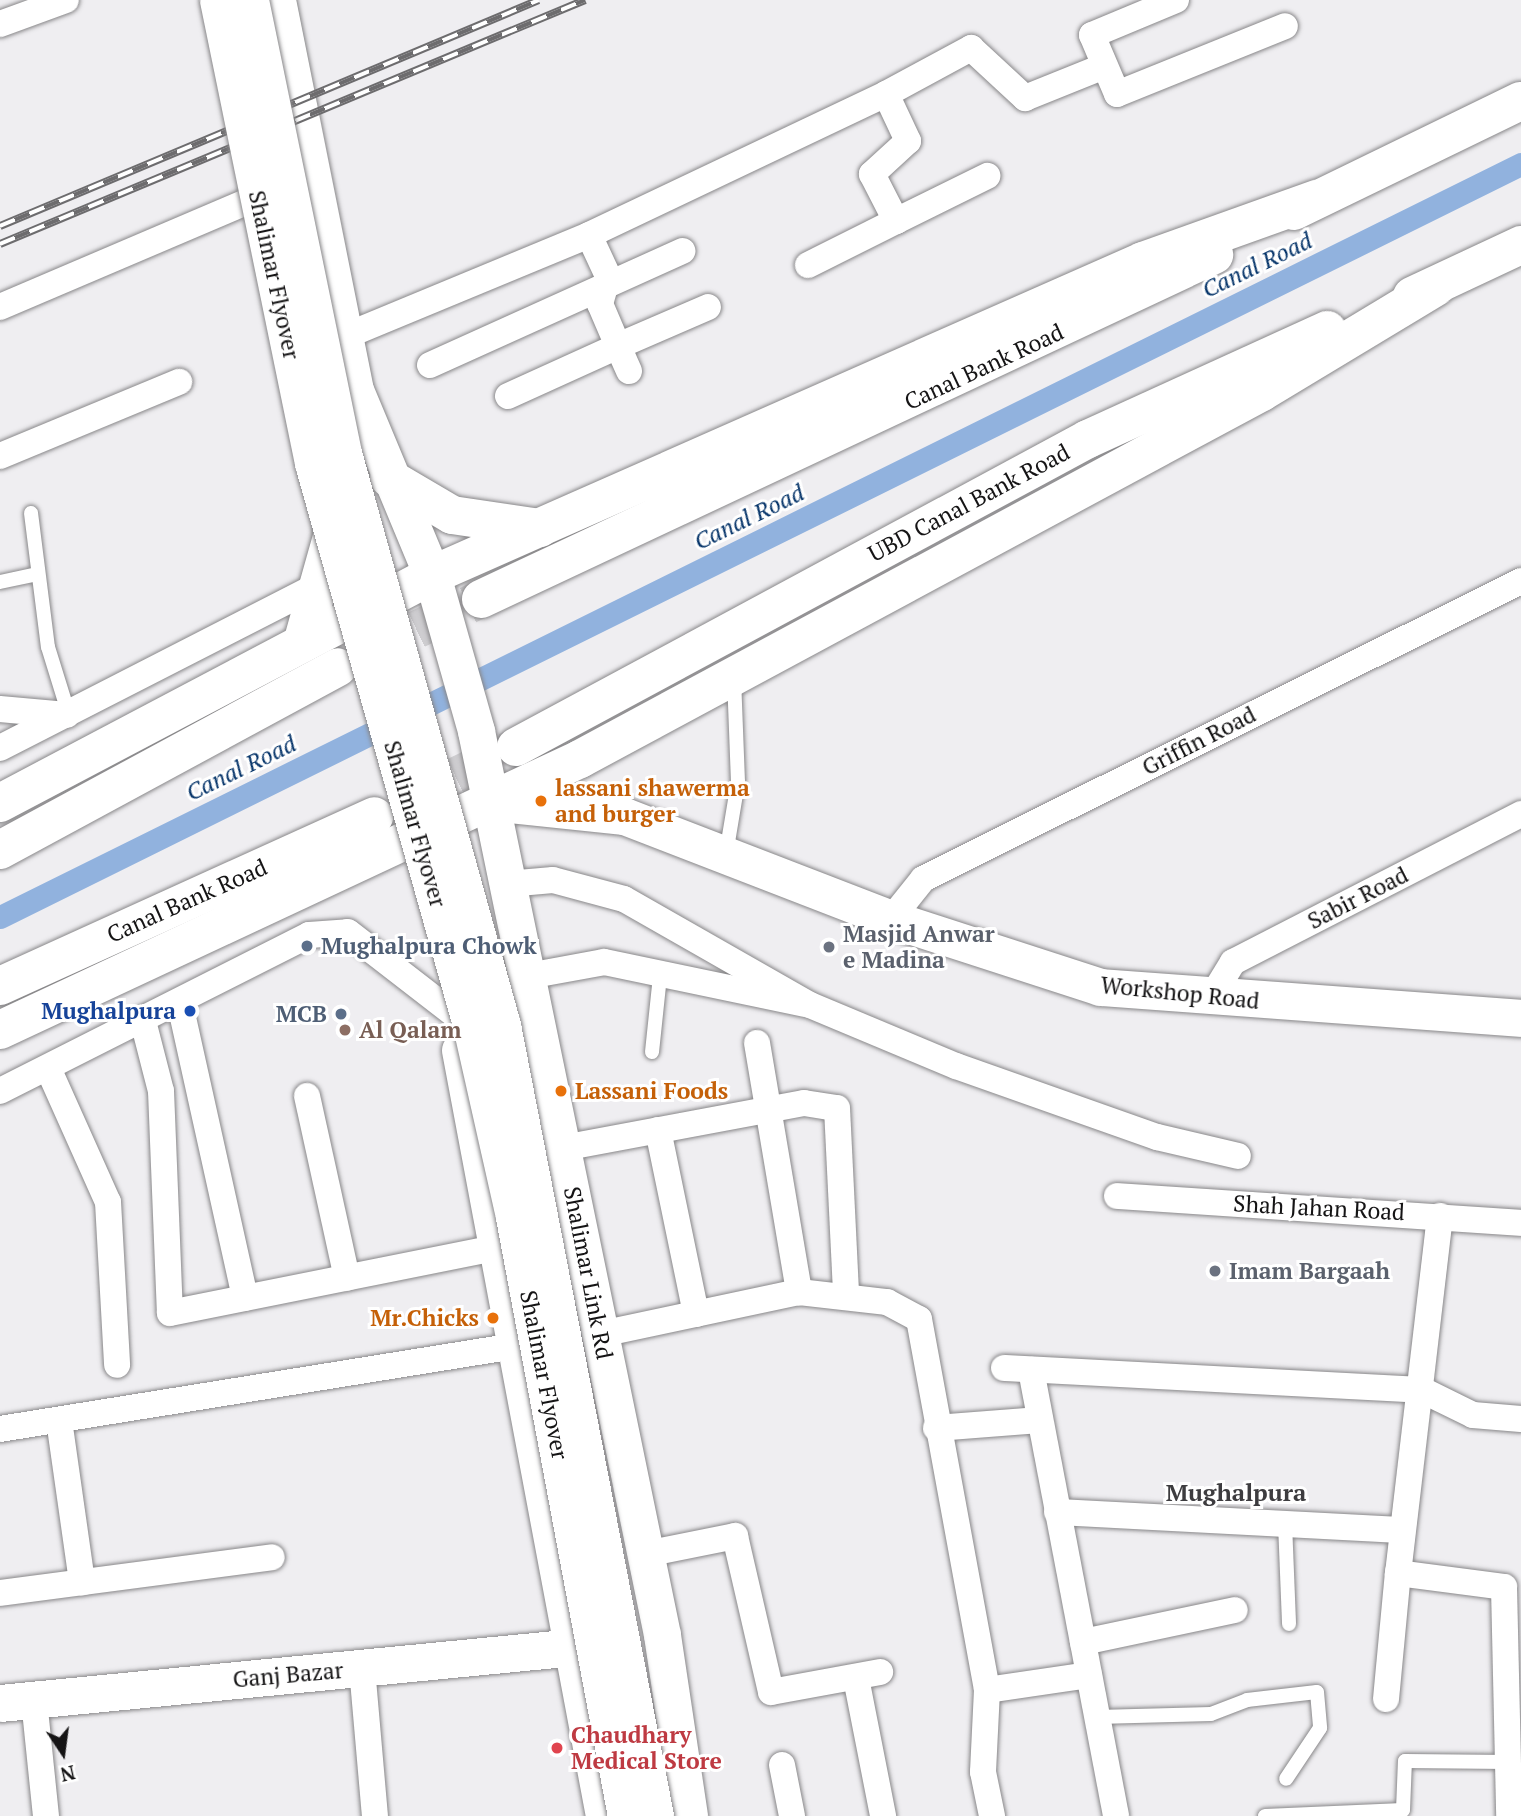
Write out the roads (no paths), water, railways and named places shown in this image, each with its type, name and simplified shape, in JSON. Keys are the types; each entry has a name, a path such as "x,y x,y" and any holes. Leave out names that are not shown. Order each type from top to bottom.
{"highway":[{"name":"Canal Bank Road","path":"481,599 1114,307 1316,199 1478,119 1521,101"},
{"path":"0,803 358,609 432,575 1143,261 1316,199"},
{"path":"0,1030 292,897 491,802 733,677 1262,392 1436,287 1521,245"},
{"name":"UBD Canal Bank Road","path":"516,747 1088,439 1243,364 1436,287"},
{"path":"389,478 452,515 541,528"},
{"path":"303,640 335,526"},
{"path":"0,849 355,667"},
{"name":"Canal Bank Road","path":"0,986 374,816"}],"main road":[{"path":"207,0 248,201 358,609 355,667 404,783 454,1014 495,1248 575,1647 604,1816"},
{"name":"Shalimar Flyover","path":"218,0 313,463 470,1021 508,1191 626,1816"},
{"name":"Shalimar Flyover","path":"250,0 343,453 502,1026 655,1816"},
{"name":"Shalimar Link Rd","path":"277,0 306,132 343,337 389,478 432,575 476,731 646,1553 689,1816"},
{"path":"238,153 306,132"},
{"name":"Workshop Road","path":"491,802 624,816 891,919 1100,987 1211,998 1521,1018"},
{"name":"Ganj Bazar","path":"17,1701 575,1647"}],"street":[{"path":"0,24 66,0"},
{"path":"1176,0 1091,35 1102,67 1122,96 1284,26"},
{"path":"343,337 589,235 886,94 971,48 1025,98 1102,67"},
{"path":"886,94 908,141 872,174 895,221"},
{"path":"808,265 987,176"},
{"path":"0,307 248,201"},
{"path":"589,235 608,282 600,304 629,371"},
{"path":"430,365 608,282 682,251"},
{"path":"508,396 708,307"},
{"path":"0,456 179,382"},
{"name":"Griffin Road","path":"891,919 923,879 1521,581"},
{"path":"0,748 69,715 318,585"},
{"path":"0,709 69,715"},
{"name":"Sabir Road","path":"1211,998 1233,962 1521,814"},
{"path":"507,884 553,880 624,899 810,1005 956,1066 1157,1137 1238,1156"},
{"path":"292,897 309,935"},
{"path":"0,1091 180,1004 309,935 348,932 454,1014"},
{"path":"528,976 604,962 660,976 810,1005"},
{"path":"180,1004 244,1298"},
{"path":"143,1021 161,1091 170,1312 495,1248"},
{"path":"757,1043 765,1110 799,1292"},
{"path":"47,1068 108,1202 117,1366"},
{"path":"307,1096 347,1278"},
{"path":"563,1148 804,1103 837,1108 846,1293"},
{"path":"658,1130 696,1314"},
{"name":"Shah Jahan Road","path":"1117,1196 1521,1223"},
{"path":"1386,1699 1402,1530 1422,1390 1440,1216"},
{"path":"601,1334 799,1292 846,1293 887,1302 919,1319 936,1428 987,1690 983,1772 992,1816"},
{"path":"0,1429 515,1346"},
{"path":"1004,1368 1422,1390 1473,1415 1521,1419"},
{"path":"1031,1370 1116,1816"},
{"path":"59,1420 82,1582"},
{"path":"936,1428 1040,1420"},
{"path":"1057,1512 1402,1530"},
{"path":"646,1553 735,1536 769,1690 868,1675 883,1816"},
{"path":"0,1593 272,1557"},
{"path":"1398,1573 1504,1587 1509,1816"},
{"path":"1083,1642 1235,1610"},
{"path":"362,1668 374,1816"},
{"path":"987,1690 1089,1675"},
{"path":"17,1701 46,1816"},
{"path":"782,1765 792,1816"}],"lane":[{"path":"31,513 48,647 69,715"},
{"path":"0,582 38,574"},
{"path":"726,855 738,782 733,677"},
{"path":"652,1052 660,976"},
{"path":"1285,1523 1289,1624"},
{"path":"1097,1717 1211,1714 1247,1700 1317,1692 1320,1728 1286,1779"},
{"path":"1265,1816 1403,1810 1405,1761 1508,1762"}],"waterway":[{"name":"Canal Road","path":"0,917 1521,164"}],"tunnel":[{"path":"365,654 481,599"},
{"path":"404,801 514,748"}],"railway":[{"path":"0,226 539,0"},
{"path":"0,244 585,0"}],"place":[{"name":"lassani shawerma and burger","path":"541,801"},
{"name":"Mughalpura Chowk","path":"307,946"},
{"name":"Masjid Anwar e Madina","path":"829,947"},
{"name":"Mughalpura","path":"190,1011"},
{"name":"MCB","path":"341,1014"},
{"name":"Al Qalam","path":"345,1030"},
{"name":"Lassani Foods","path":"561,1091"},
{"name":"Imam Bargaah","path":"1215,1271"},
{"name":"Mr.Chicks","path":"493,1318"},
{"name":"Chaudhary Medical Store","path":"557,1748"}],"district":[{"name":"Mughalpura","path":"1236,1493"}]}
